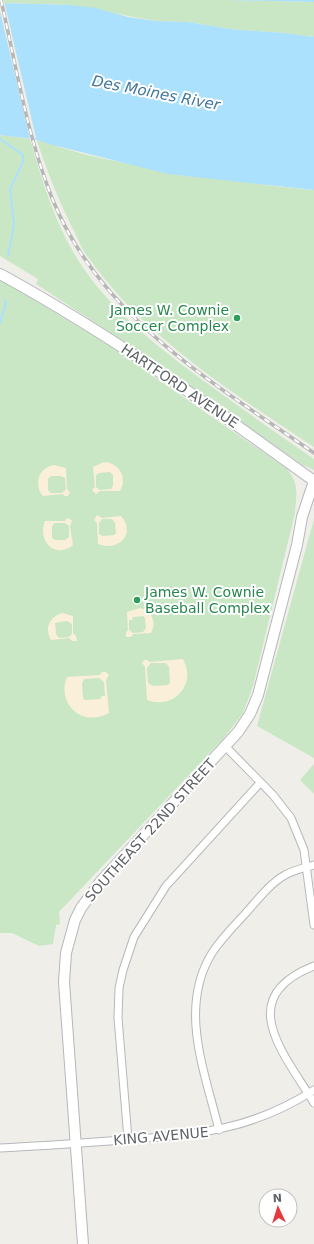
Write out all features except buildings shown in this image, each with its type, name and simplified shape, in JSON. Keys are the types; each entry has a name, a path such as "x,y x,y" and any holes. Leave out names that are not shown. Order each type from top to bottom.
{"street":[{"name":"HARTFORD AVENUE","path":"0,274 86,324 150,366 209,405 314,481"},
{"name":"SOUTHEAST 22ND STREET","path":"83,1244 64,982 66,953 75,920 102,880 226,746 246,722 258,695 297,545 302,517 314,481"},
{"path":"226,746 273,795 291,818 311,866 314,925"},
{"path":"128,1140 118,1018 119,988 123,970 134,937 166,886 260,783"},
{"path":"219,1130 196,1034 196,999 203,974 212,953 259,899 285,875 311,866"},
{"path":"314,966 299,972 286,981 275,994 270,1008 270,1024 276,1039 311,1092 314,1103"},
{"name":"KING AVENUE","path":"0,1148 128,1140 196,1134 219,1130 268,1115 311,1092"}],"green space":[{"path":"0,0 228,0 314,2 314,37 285,33 230,29 188,22 155,21 70,5 0,3"},
{"path":"0,135 30,139 46,191 59,225 86,272 111,302 139,330 185,367 314,459 314,470 303,465 169,371 36,284 38,279 0,256"},
{"name":"James W. Cownie Soccer Complex","path":"36,138 68,150 118,162 241,182 314,190 314,447 222,385 192,362 136,313 111,286 86,254 81,245 59,198"},
{"name":"James W. Cownie Baseball Complex","path":"0,279 110,346 287,469 296,485 295,513 253,686 243,713 224,738 59,912 60,924 56,925 53,944 39,946 12,933 0,933"},
{"path":"314,519 314,758 257,726"},
{"path":"314,764 314,794 300,780"}],"sand":[{"path":"104,462 118,468 121,472 123,481 120,491 100,491 96,494 92,490 95,487 93,467","holes":["110,472 113,475 113,486 111,489 100,490 96,487 96,475 99,473"]},
{"path":"54,465 66,468 67,489 70,492 68,496 62,494 43,496 38,486 38,481 41,473 49,466","holes":["51,476 61,476 65,478 66,489 62,493 51,493 48,490 48,479"]},
{"path":"97,515 102,518 121,516 127,529 126,535 123,540 112,546 98,544 97,523 94,520","holes":["102,519 112,519 115,523 116,533 114,535 103,536 99,534 99,523"]},
{"path":"67,518 72,520 70,526 73,545 66,549 54,549 49,546 43,535 45,521 65,521","holes":["54,523 65,523 69,526 69,537 65,540 55,540 52,538 52,527"]},
{"path":"140,608 148,612 154,625 151,633 133,634 131,637 126,637 128,630 127,612","holes":["143,616 145,618 146,628 143,632 133,633 129,630 129,620 132,620 133,617"]},
{"path":"62,613 73,616 73,633 76,636 77,641 72,641 69,638 51,640 48,632 49,624 54,617","holes":["67,621 72,624 72,634 69,637 59,638 56,634 55,623"]},
{"path":"145,659 150,662 183,659 187,668 185,686 174,698 166,701 157,702 147,700 145,667 142,663","holes":["151,663 166,663 169,667 170,682 168,685 153,686 148,683 147,668"]},
{"path":"102,672 106,672 109,675 106,680 109,713 99,717 90,718 74,711 65,696 67,677 100,675","holes":["99,678 104,682 105,696 102,696 100,699 85,700 83,698 82,683 84,679"]}],"water":[{"path":"228,0 314,0 314,2"},
{"name":"Des Moines River","path":"0,3 70,5 96,8 128,17 155,21 188,22 230,29 285,33 314,37 314,190 168,174 37,140 0,135"}],"pier":[{"path":"0,1 4,1 36,138 30,139 0,11"}],"waterway":[{"path":"0,139 23,155 23,162 10,189 14,224 8,256"},
{"path":"0,323 6,303 5,300"}],"railway":[{"path":"1,0 29,125 43,174 52,198 73,241 99,279 130,313 164,344 200,373 314,453"}],"place":[{"name":"James W. Cownie Soccer Complex","path":"237,318"},
{"name":"James W. Cownie Baseball Complex","path":"137,600"}]}
